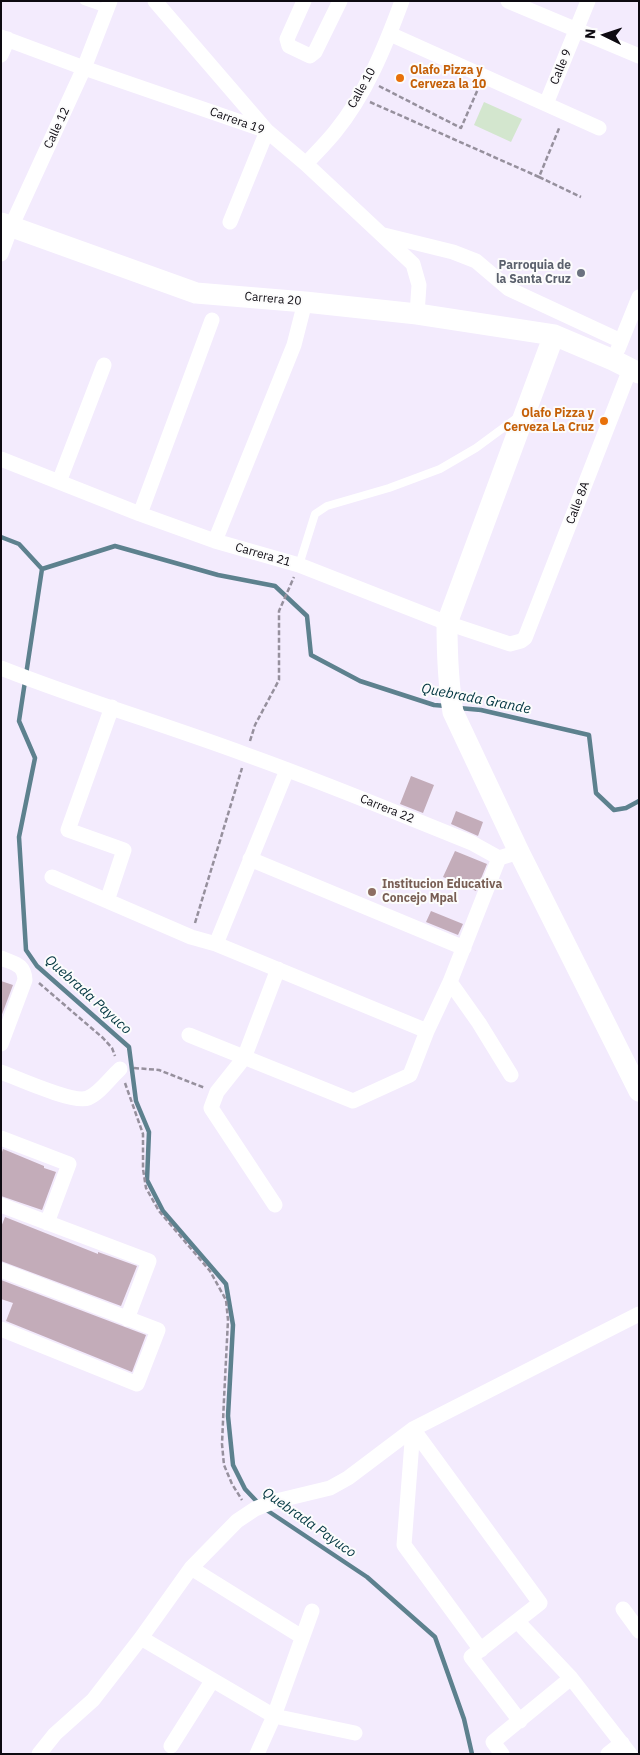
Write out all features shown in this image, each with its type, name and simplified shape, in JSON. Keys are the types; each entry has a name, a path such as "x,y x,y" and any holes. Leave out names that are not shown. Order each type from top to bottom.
{"main road":[{"name":"Carrera 20","path":"6,225 196,293 417,314 554,335 626,361"},
{"path":"554,335 447,623 447,666 452,706 509,855 638,1089"}],"street":[{"path":"155,1 267,131 230,222"},
{"path":"304,1 287,39 287,43 289,46 310,56 315,52 340,1"},
{"name":"Calle 10","path":"306,164 336,131 368,81 390,34 402,1"},
{"path":"508,1 639,56"},
{"name":"Calle 9","path":"546,104 588,1"},
{"name":"Calle 12","path":"1,254 6,225 84,68 108,5"},
{"path":"390,34 599,128"},
{"path":"1,56 4,38"},
{"name":"Carrera 19","path":"4,38 84,68 267,131 306,164 413,264 419,285 417,314"},
{"path":"382,234 453,252 476,261 509,290 626,361"},
{"name":"Calle 8A","path":"525,638 626,361 639,297"},
{"path":"215,541 294,345 305,302"},
{"path":"140,514 212,320"},
{"path":"59,482 104,365"},
{"name":"Carrera 21","path":"1,459 140,514 215,541 299,565 447,623 510,644 525,638"},
{"name":"Carrera 22","path":"6,674 112,707 246,754 472,843 509,855"},
{"path":"106,900 124,850 68,830 112,707"},
{"path":"216,944 287,770"},
{"path":"189,1035 353,1101 410,1075 427,1031 464,948 509,855"},
{"path":"250,859 464,948"},
{"path":"52,877 191,937 216,944 427,1031"},
{"path":"1,958 19,966 24,971 25,980 1,1044"},
{"path":"275,1205 211,1108 217,1092 244,1058 278,969"},
{"path":"450,982 479,1023 511,1075"},
{"path":"1,1072 65,1096 84,1099 95,1093 123,1069"},
{"path":"1,1138 69,1164 47,1223"},
{"path":"1,1205 149,1262 127,1319"},
{"path":"1,1270 158,1330 137,1384 1,1329"},
{"path":"39,1754 55,1734 93,1700 141,1638 191,1568 226,1530 252,1510 272,1502 330,1488 348,1478 414,1429 639,1314"},
{"path":"414,1429 540,1603 471,1657 520,1720"},
{"path":"414,1429 404,1545 481,1650"},
{"path":"191,1568 302,1637"},
{"path":"623,1609 639,1631"},
{"path":"257,1754 274,1716 312,1611"},
{"path":"517,1621 571,1678 626,1748 608,1754"},
{"path":"141,1638 274,1716 355,1732"},
{"path":"502,1754 492,1742 571,1678"},
{"path":"171,1746 212,1681"}],"lane":[{"path":"84,1 108,5"},
{"path":"299,565 316,514 327,506 389,488 440,469 476,448 527,411"}],"path":[{"path":"368,81 461,128 478,92 482,76"},
{"path":"358,97 581,197"},
{"path":"539,177 566,113"},
{"path":"191,937 255,725 279,680 279,611 289,587"},
{"path":"24,971 103,1038 112,1048 123,1069 143,1134 143,1169 146,1188 159,1211 210,1270 226,1300 228,1320 222,1444 224,1465 232,1484 252,1510"},
{"path":"123,1069 148,1068 159,1070 217,1092"}],"green space":[{"path":"484,102 522,119 511,142 474,125"}],"building":[{"path":"411,776 434,785 423,813 400,804"},
{"path":"456,811 483,822 478,836 451,824"},
{"path":"455,851 487,864 476,891 443,877"},
{"path":"431,911 463,924 458,935 426,922"},
{"path":"1,981 13,985 1,1017"},
{"path":"3,1149 56,1172 42,1210 1,1196 1,1155"},
{"path":"5,1217 98,1254 98,1252 137,1266 121,1306 1,1261 1,1227"},
{"path":"1,1280 146,1335 132,1372 6,1321 13,1303 1,1299"}],"waterway":[{"name":"Quebrada Payuco","path":"1,537 19,544 42,569"},
{"name":"Quebrada Grande","path":"42,569 115,546 218,575 275,586 307,616 311,655 360,681 434,705 446,706"},
{"name":"Quebrada Payuco","path":"42,569 19,721 35,758 19,837 26,950 37,966 129,1047 136,1101 149,1132 147,1180 163,1211 226,1284 233,1325 228,1416 233,1465 245,1489 262,1507 367,1577 435,1637 464,1719 472,1754"},
{"name":"Quebrada Grande","path":"459,708 481,710 589,735 596,793 614,810 626,808 639,801"}],"place":[{"name":"Olafo Pizza y Cerveza la 10","path":"400,78"},
{"name":"Parroquia de la Santa Cruz","path":"581,273"},
{"name":"Olafo Pizza y Cerveza La Cruz","path":"604,421"},
{"name":"Institucion Educativa Concejo Mpal","path":"372,892"}]}
